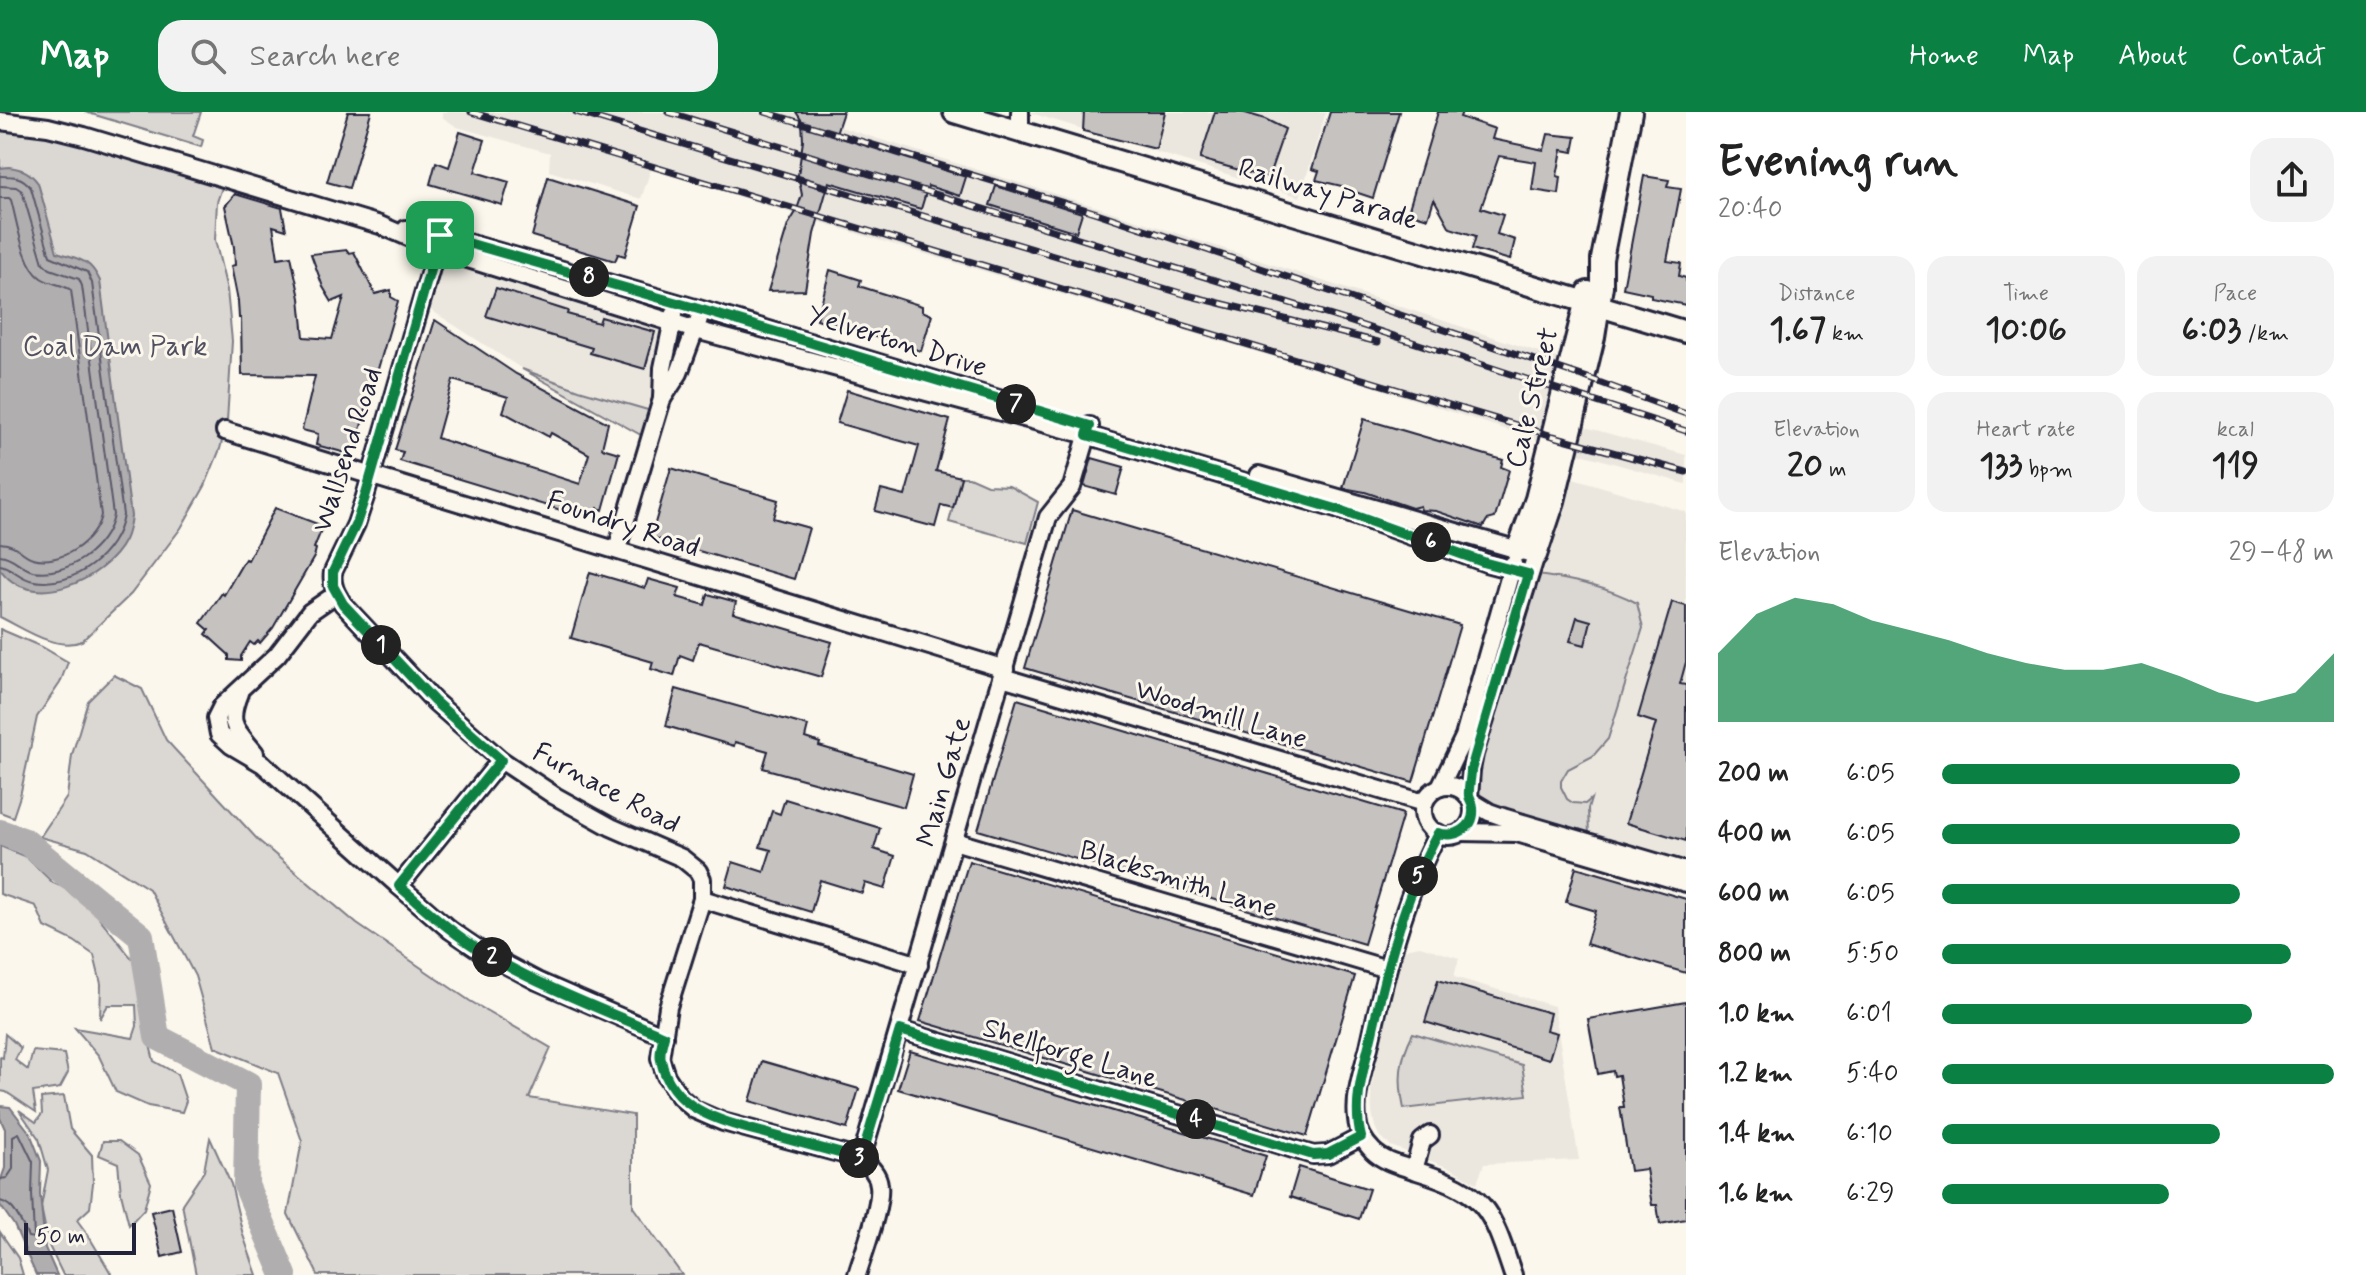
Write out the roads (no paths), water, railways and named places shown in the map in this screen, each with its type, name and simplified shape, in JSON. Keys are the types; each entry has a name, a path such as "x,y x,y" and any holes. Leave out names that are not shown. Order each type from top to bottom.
{"street":[{"name":"Railway Parade","path":"954,112 1020,122 1592,305 1686,332"},
{"name":"Cale Street","path":"1523,562 1554,501 1572,432 1592,347 1592,305 1602,286 1602,259 1631,112"},
{"name":"Yelverton Drive","path":"0,121 48,127 84,136 438,242 676,302 1523,562"},
{"name":"Yelverton Drive","path":"438,242 696,330 1089,431"},
{"name":"Wallsend Road","path":"336,594 333,572 356,524 438,242"},
{"path":"617,549 662,399 663,368 676,302"},
{"path":"662,399 679,373 702,310"},
{"name":"Foundry Road","path":"225,431 617,549 648,562 1004,673"},
{"name":"Main Gate","path":"861,1159 1048,517 1072,487 1089,431"},
{"path":"1440,787 1464,737 1523,562"},
{"path":"1461,832 1471,822 1474,754 1523,562"},
{"path":"336,594 310,612 277,655 240,692 232,712 234,727 263,764 450,930 484,953 537,981 664,1036"},
{"name":"Furnace Road","path":"336,594 434,701 501,760 555,796 611,827 691,863 702,879 702,899"},
{"name":"Woodmill Lane","path":"1004,673 1424,803"},
{"path":"399,886 501,760"},
{"path":"1686,871 1489,812 1457,787 1440,787 1424,803 1427,824 1446,836 1461,832 1517,833 1686,883"},
{"path":"1438,833 1411,893 1387,969 1357,1097 1357,1120 1361,1137 1374,1153 1392,1163 1446,1180 1467,1191 1483,1206 1498,1228 1513,1275"},
{"name":"Blacksmith Lane","path":"954,841 1387,969"},
{"path":"857,1275 878,1202 879,1185 874,1171 861,1159 723,1122 695,1110 680,1097 666,1076 660,1058 668,1007 702,899 919,965"},
{"name":"Shellforge Lane","path":"900,1030 1313,1155 1328,1154 1361,1137"},
{"path":"1414,1170 1422,1141 1430,1135"}],"water":[{"path":"0,168 26,172 38,183 57,252 88,264 100,281 131,516 125,540 101,568 85,579 48,590 30,589 13,582 0,569"},
{"path":"0,1106 10,1107 30,1133 41,1161 40,1194 45,1248 57,1275 36,1275 14,1225 0,1205 0,1182 5,1168 5,1129 0,1118"}],"waterway":[{"path":"0,832 25,841 141,936 157,1037 248,1084 246,1185 284,1275"}],"railway":[{"path":"471,112 1553,436 1686,472"},
{"path":"576,112 1187,295 1378,342"},
{"path":"668,112 1345,320 1686,431"},
{"path":"765,112 1094,212 1585,377 1686,414"}],"park label":[{"name":"Coal Dam Park","path":"115,347"}]}
